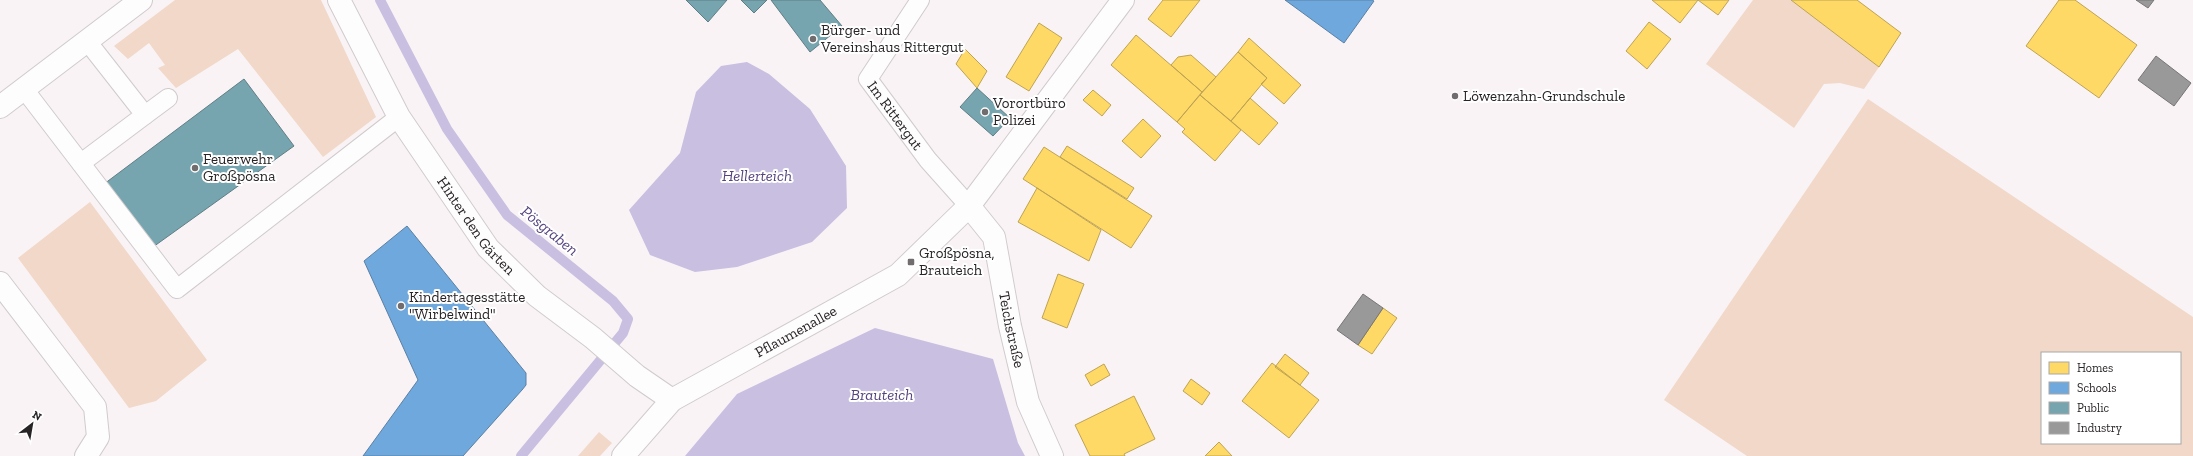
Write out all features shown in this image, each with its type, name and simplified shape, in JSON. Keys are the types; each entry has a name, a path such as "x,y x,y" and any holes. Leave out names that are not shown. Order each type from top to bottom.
{"street":[{"path":"0,107 141,0"},
{"name":"Hinter den Gärten","path":"339,0 399,117 488,248 537,296 593,338 637,376 672,400"},
{"name":"Pflaumenallee","path":"623,456 672,400 898,275 969,206 1123,0"},
{"name":"Teichstraße","path":"969,206 994,237 1010,326 1028,402 1052,456"},
{"path":"0,283 95,407 98,437 86,456"}],"lane":[{"name":"Im Rittergut","path":"920,0 868,79 928,160 969,206"},
{"path":"87,41 145,115"},
{"path":"24,89 176,289 399,117"},
{"path":"81,163 168,98"}],"shaded area":[{"path":"175,0 321,0 376,117 323,157 238,49 176,88 158,68 165,65 149,43 128,59 114,46"},
{"path":"1753,0 1791,0 1879,67 1864,89 1840,83 1824,84 1794,128 1706,64"},
{"path":"1868,99 2193,317 2193,456 1747,456 1664,400"},
{"path":"90,202 207,360 156,401 129,408 18,258"},
{"path":"599,432 612,443 600,456 578,456"}],"water":[{"name":"Hellerteich","path":"747,62 769,74 810,109 846,166 847,208 812,242 737,267 695,272 650,255 629,210 680,153 696,92 721,66"},
{"name":"Brauteich","path":"875,328 993,359 1018,443 1025,456 685,456 737,394"}],"building: Homes":[{"path":"1163,0 1200,0 1171,37 1148,19"},
{"path":"1652,0 1698,0 1680,23"},
{"path":"1698,0 1729,0 1718,15"},
{"path":"1791,0 1857,0 1901,33 1879,67"},
{"path":"2059,0 2075,0 2137,45 2099,98 2026,46"},
{"path":"1649,22 1671,39 1647,69 1626,51"},
{"path":"1039,23 1062,38 1029,91 1006,77"},
{"path":"1136,35 1202,92 1177,122 1111,65"},
{"path":"1249,38 1301,85 1284,104 1261,84 1267,78 1238,52"},
{"path":"965,49 987,71 977,88 956,64"},
{"path":"1238,52 1267,78 1231,121 1200,95"},
{"path":"1191,55 1216,77 1202,92 1171,65 1178,57"},
{"path":"1093,90 1111,105 1102,116 1083,100"},
{"path":"1200,95 1241,130 1215,161 1182,132 1185,129 1177,122"},
{"path":"1250,98 1278,123 1259,145 1231,121"},
{"path":"1143,119 1161,136 1141,158 1122,141"},
{"path":"1067,146 1134,188 1127,199 1060,157"},
{"path":"1044,147 1152,216 1131,248 1023,179"},
{"path":"1037,188 1101,230 1089,261 1018,222"},
{"path":"1058,274 1084,284 1067,328 1042,318"},
{"path":"1383,308 1397,318 1372,354 1358,345"},
{"path":"1285,354 1309,373 1300,385 1275,367"},
{"path":"1272,363 1319,400 1289,438 1242,401"},
{"path":"1104,364 1110,375 1091,386 1085,375"},
{"path":"1191,379 1210,393 1202,405 1183,391"},
{"path":"1134,396 1155,439 1124,454 1125,456 1090,456 1075,425"},
{"path":"1219,442 1232,456 1205,456"}],"building: Schools":[{"path":"1285,0 1372,0 1374,1 1344,43"},
{"path":"407,226 526,373 526,385 463,456 363,456 418,380 364,261"}],"building: Public":[{"path":"686,0 727,0 708,22"},
{"path":"741,0 767,0 754,13"},
{"name":"Bürger- und Vereinshaus Rittergut","path":"771,0 820,0 842,26 810,52"},
{"path":"244,79 294,146 153,247 104,184"},
{"name":"Vorortbüro Polizei","path":"977,88 1010,118 993,136 960,107"}],"building: Industry":[{"path":"2136,0 2154,0 2148,8"},
{"path":"2156,56 2191,83 2174,106 2138,80"},
{"path":"1363,294 1383,308 1358,345 1337,330"}],"waterway":[{"name":"Pösgraben","path":"380,0 447,129 507,215 613,301 628,319 623,333 521,456"}],"place":[{"name":"Bürger- und Vereinshaus Rittergut","path":"813,39"},
{"name":"Löwenzahn-Grundschule","path":"1455,96"},
{"name":"Vorortbüro Polizei","path":"985,112"},
{"name":"Feuerwehr Großpösna","path":"195,168"},
{"name":"Großpösna, Brauteich","path":"911,262"},
{"name":"Kindertagesstätte \"Wirbelwind\"","path":"401,306"}]}
